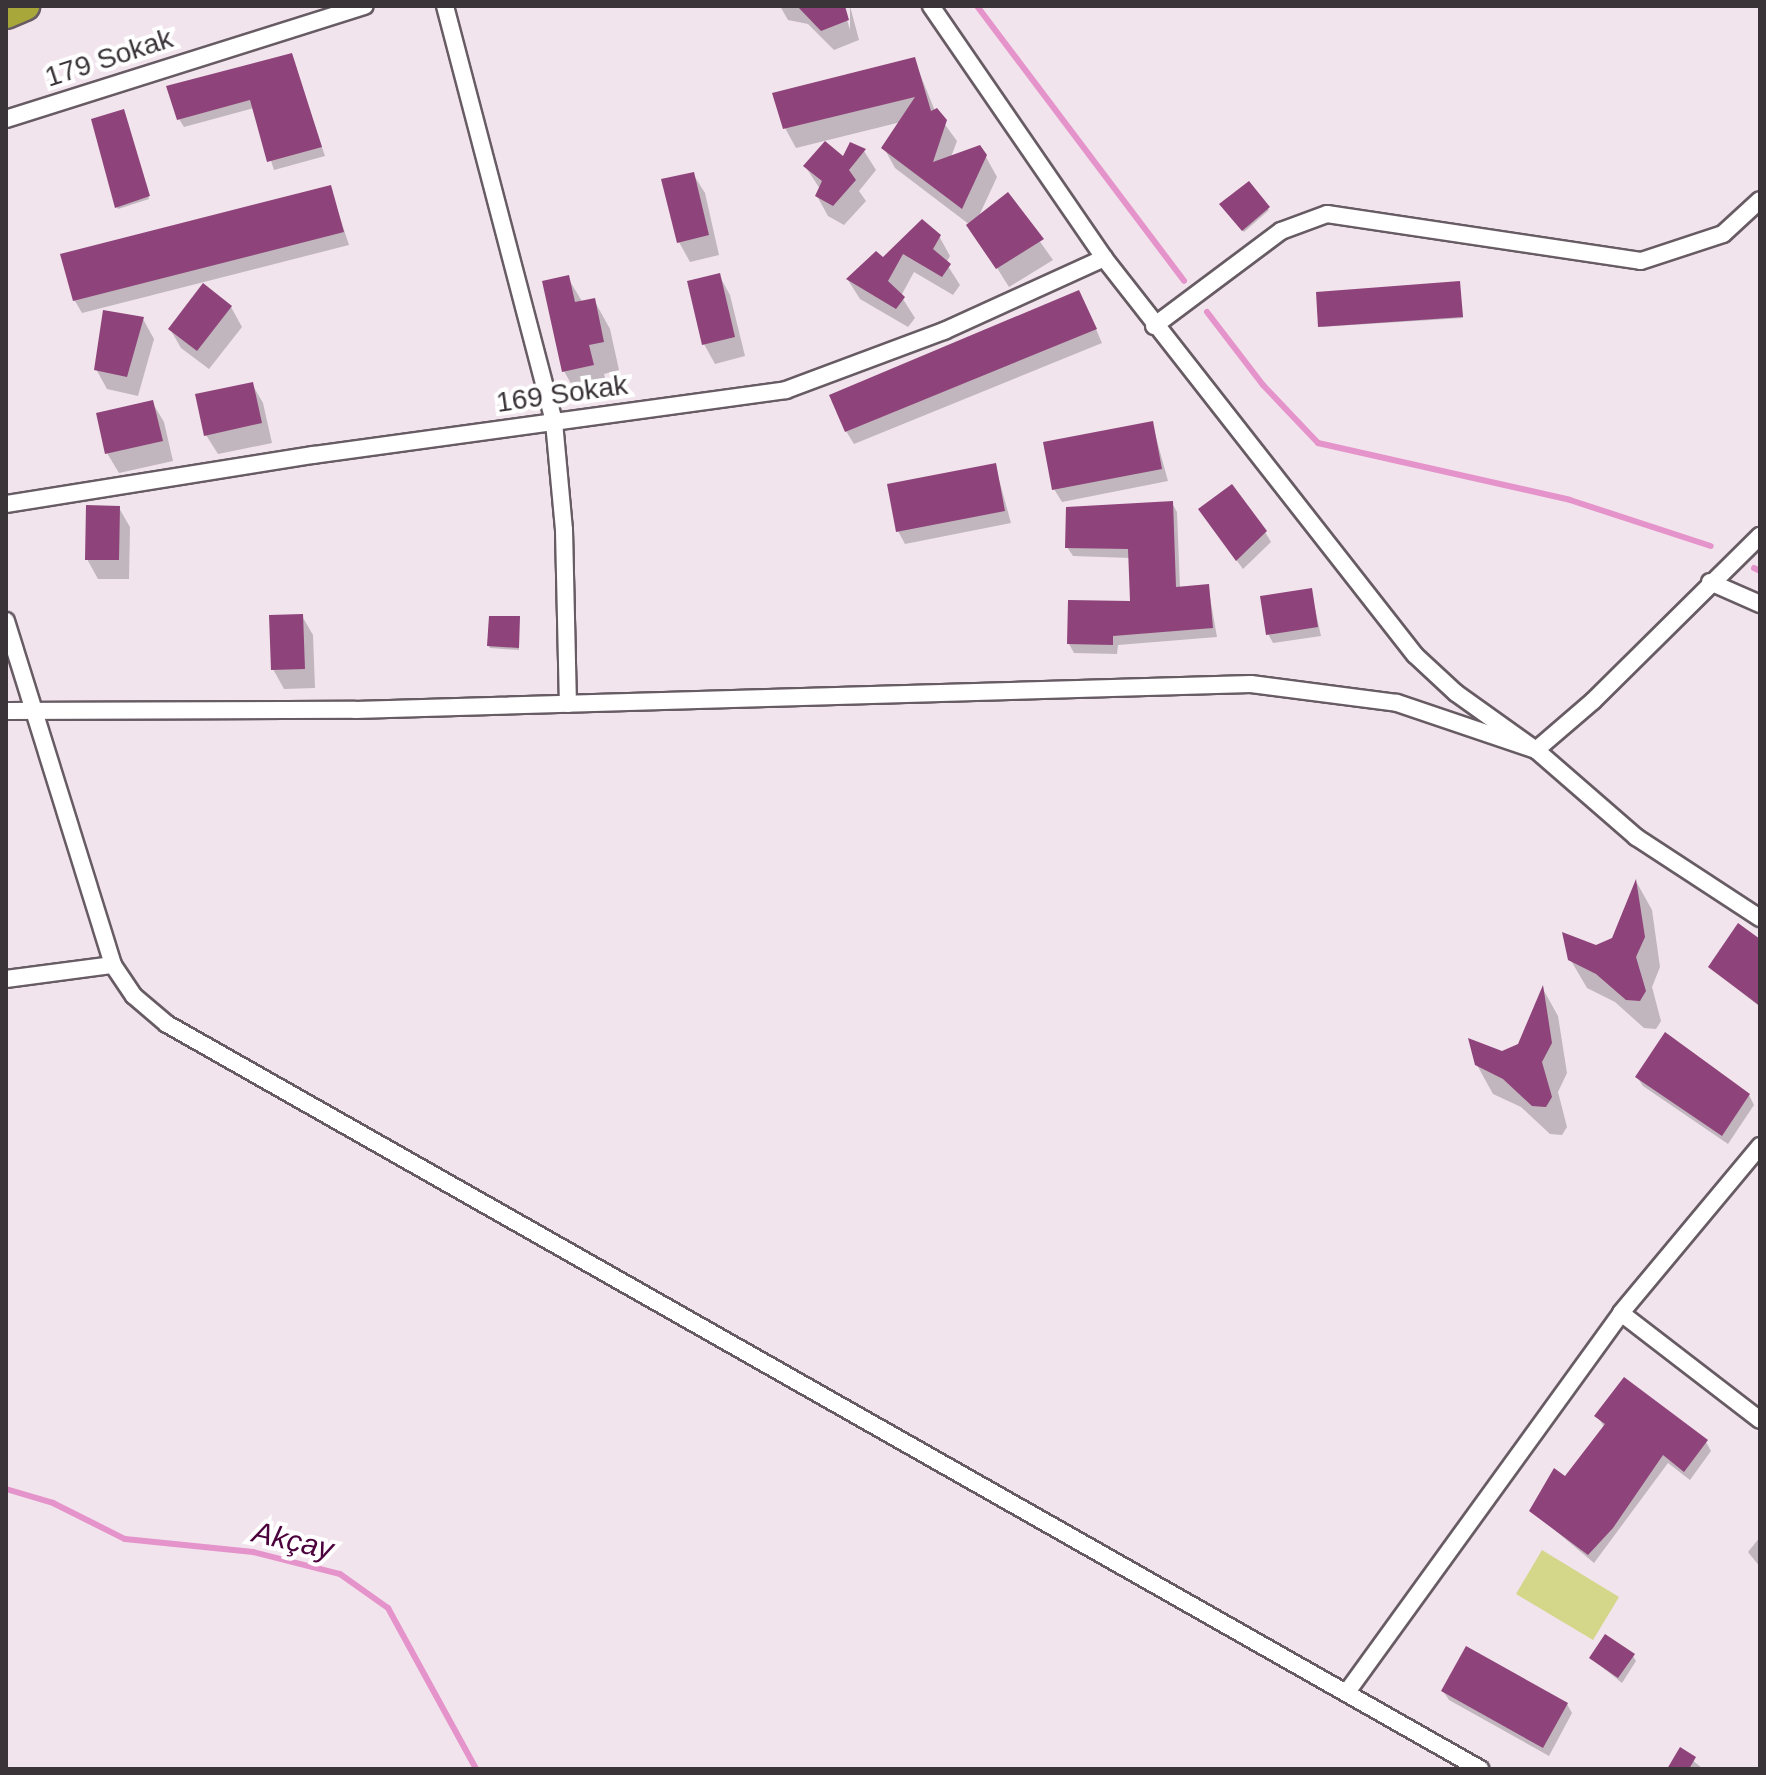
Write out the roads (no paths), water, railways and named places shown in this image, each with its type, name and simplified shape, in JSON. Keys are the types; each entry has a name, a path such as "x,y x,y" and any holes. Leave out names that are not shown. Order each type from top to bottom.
{"highway":[{"path":"6,14 25,6"}],"street":[{"name":"179 Sokak","path":"6,119 365,6"},
{"path":"445,6 554,422 564,530 568,704"},
{"path":"931,6 1154,326 1415,655 1456,693 1536,750 1636,837 1760,918"},
{"path":"1154,326 1281,231 1327,214 1641,261 1723,234 1760,200"},
{"name":"169 Sokak","path":"6,504 786,390 944,331 1104,258"},
{"path":"1536,750 1593,701 1756,538"},
{"path":"1710,582 1760,604"},
{"path":"6,621 113,965 134,996 167,1024 1480,1769"},
{"path":"6,711 568,704 1251,684 1397,703 1536,750"},
{"path":"6,979 113,965"},
{"path":"1347,1692 1621,1313 1760,1146"},
{"path":"1621,1313 1760,1420"}],"waterway":[{"path":"977,6 1184,281"},
{"path":"1207,312 1263,385 1318,443 1570,500 1711,546"},
{"path":"1754,568 1760,571"},
{"name":"Akçay","path":"6,1489 53,1503 125,1539 253,1552 340,1574 388,1608 476,1769"}]}
